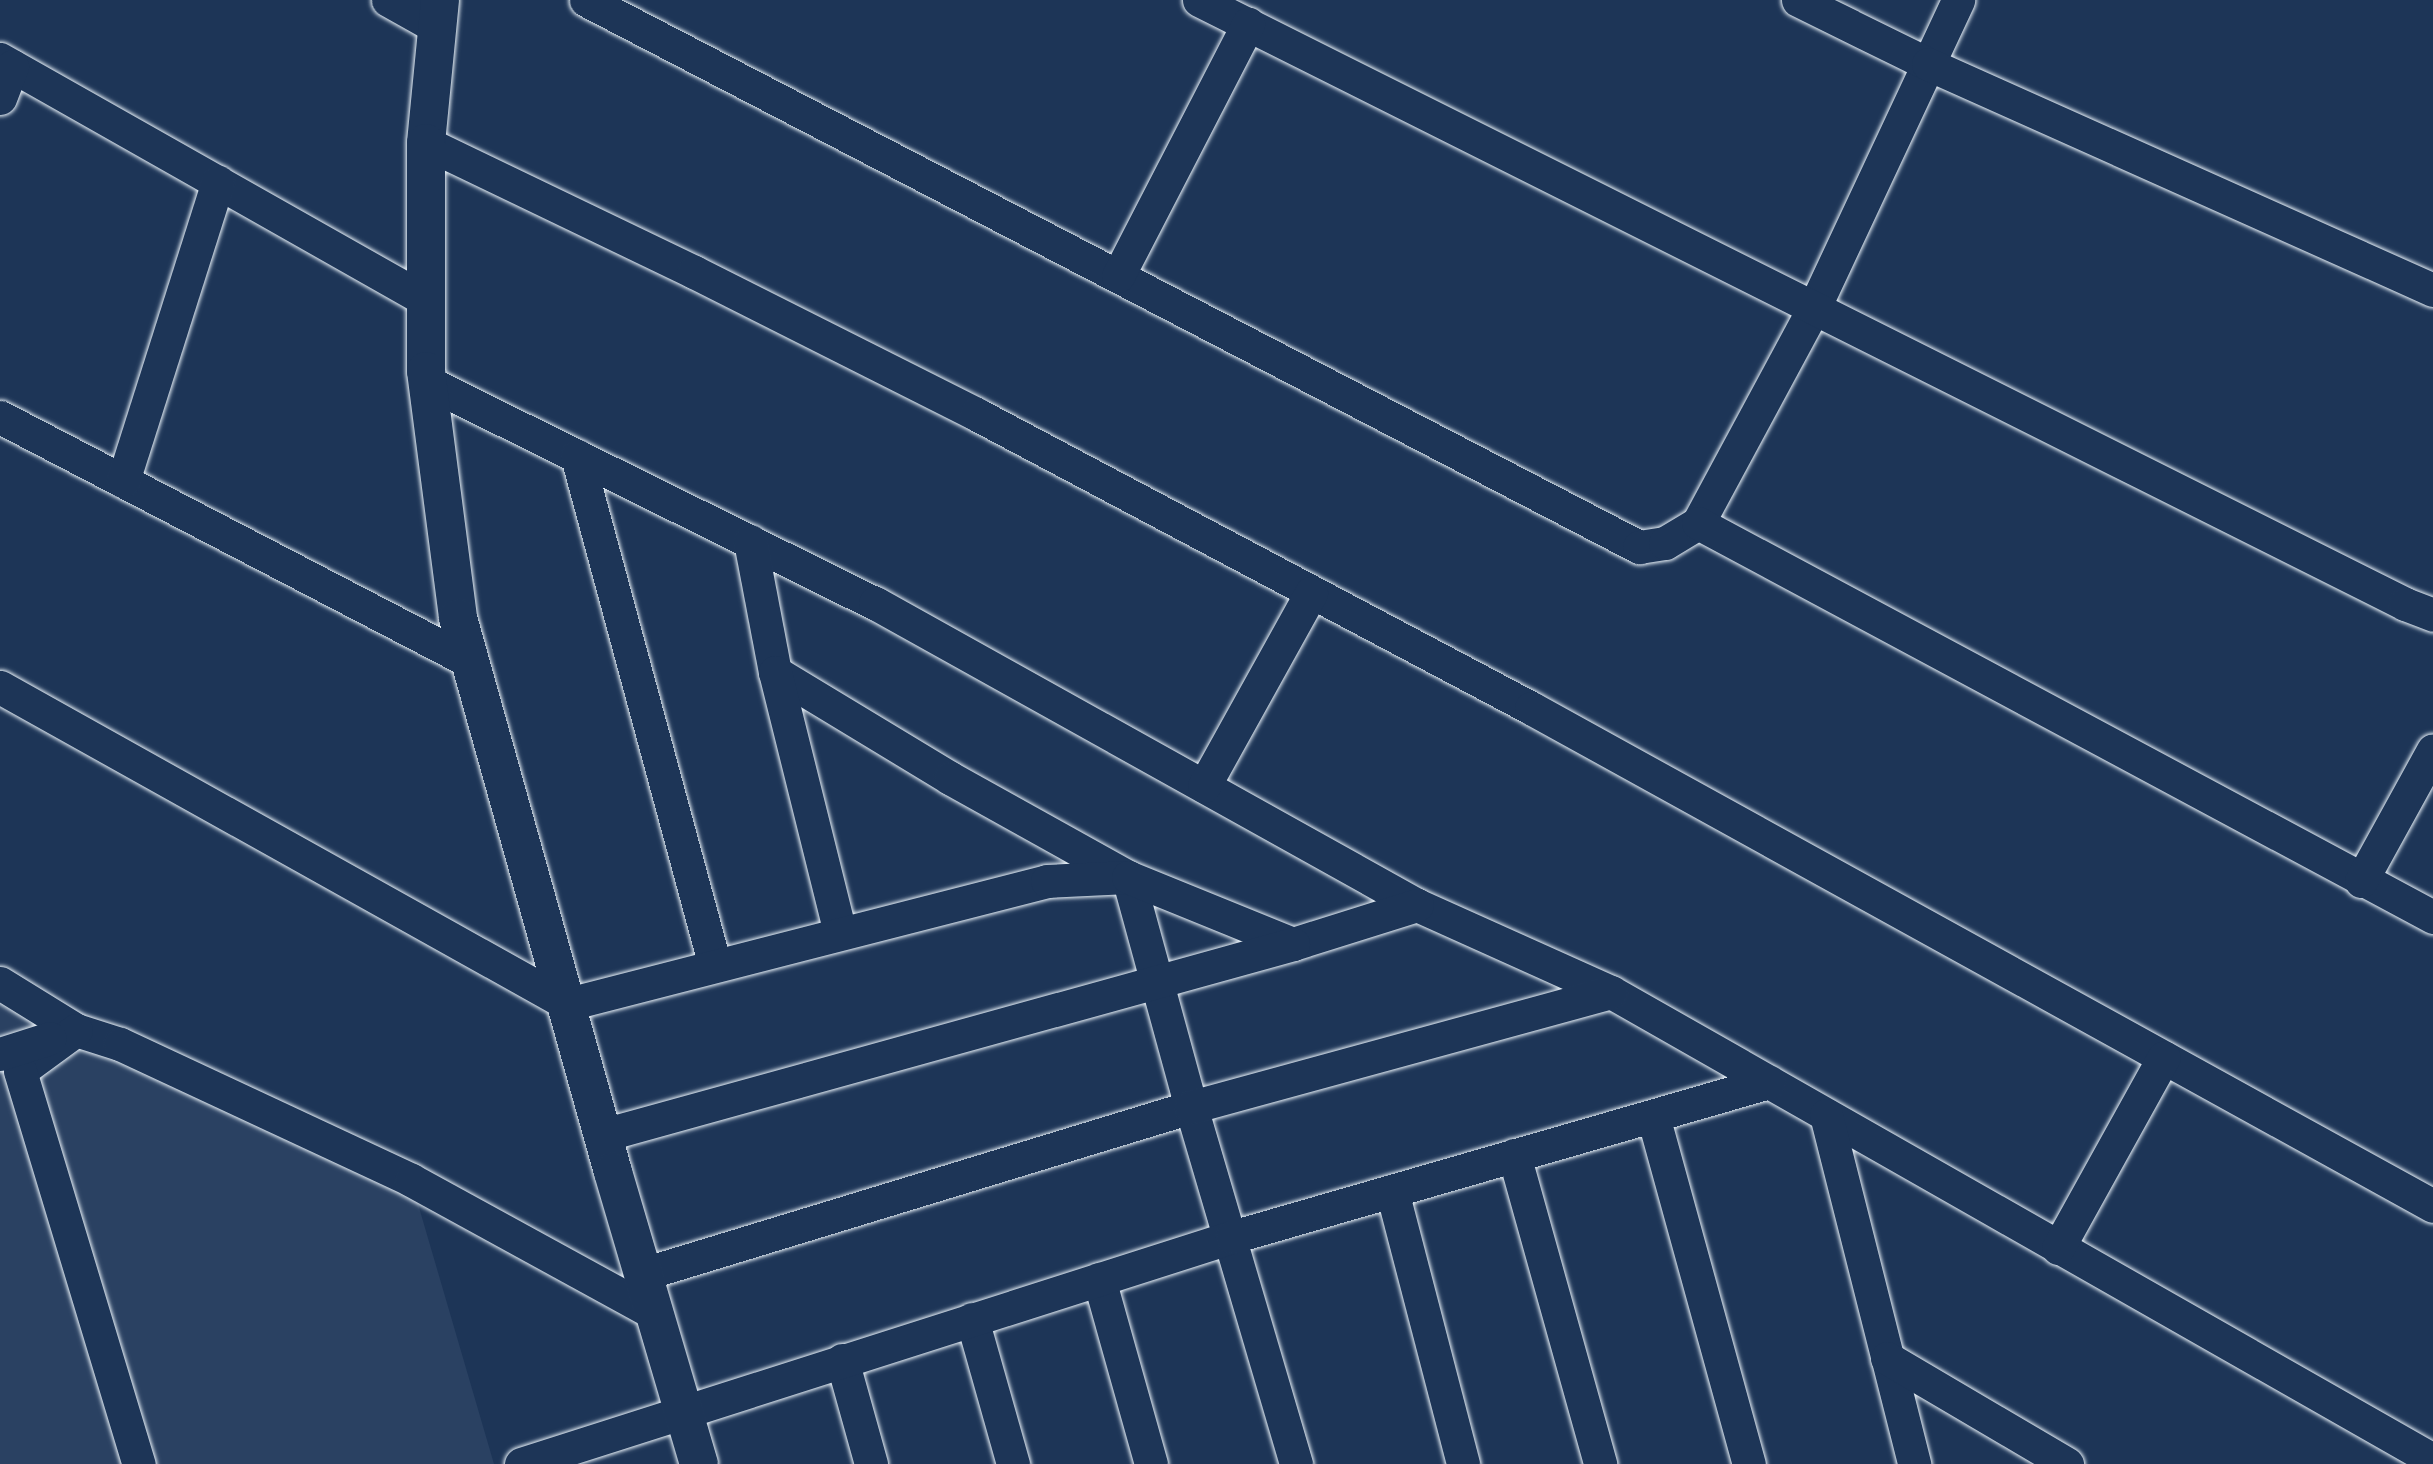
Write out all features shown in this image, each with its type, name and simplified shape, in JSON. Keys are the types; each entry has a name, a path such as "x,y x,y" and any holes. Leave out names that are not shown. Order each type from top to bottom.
{"street":[{"path":"388,0 439,14 426,142 427,382 458,618 603,1135 699,1464"},
{"path":"1199,0 2392,597 2433,615"},
{"path":"1798,0 1928,64 2433,290"},
{"path":"590,1 1639,547 1665,542 1698,523 1814,308 1958,0"},
{"path":"1118,276 1248,24"},
{"path":"0,98 6,62 426,300"},
{"path":"426,142 694,272 964,408 1603,747 2433,1206"},
{"path":"123,481 218,182"},
{"path":"427,382 875,603 1416,905 1611,992 2433,1460"},
{"path":"0,417 471,662"},
{"path":"578,456 715,966"},
{"path":"1698,523 2361,881 2433,917"},
{"path":"750,541 775,672 840,932"},
{"path":"1204,786 1311,593"},
{"path":"775,672 950,778 1128,877 1293,944"},
{"path":"0,687 568,1004 1047,881 1128,877"},
{"path":"2361,881 2433,750"},
{"path":"1128,877 1160,983 1191,1107 1232,1237 1296,1464"},
{"path":"603,1135 1160,983 1416,905"},
{"path":"0,983 76,1030 120,1044 411,1180 654,1313"},
{"path":"643,1274 1191,1107 1611,992"},
{"path":"0,1054 76,1030"},
{"path":"76,1030 20,1071 139,1464"},
{"path":"2058,1248 2164,1057"},
{"path":"521,1464 683,1410 1232,1237 1769,1082"},
{"path":"1826,1115 1914,1464"},
{"path":"1653,1116 1749,1464"},
{"path":"1514,1155 1600,1464"},
{"path":"1392,1191 1463,1464"},
{"path":"1099,1279 1151,1464"},
{"path":"972,1319 1013,1464"},
{"path":"1887,1358 2067,1464"},
{"path":"842,1360 871,1464"}],"shaded area":[{"path":"0,970 411,1180 494,1464 0,1464"}]}
